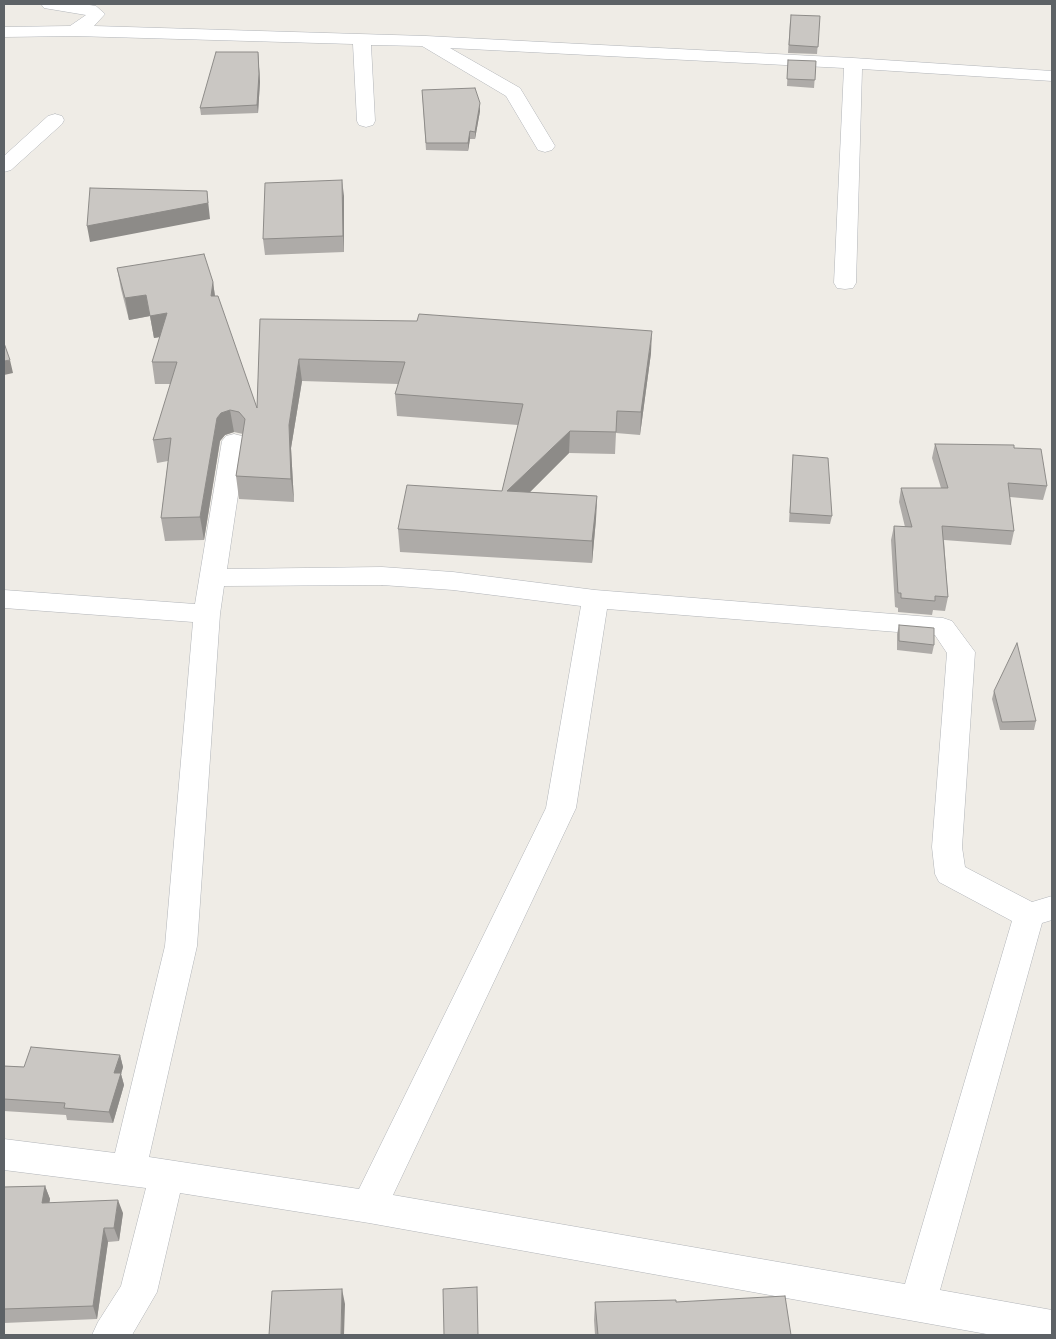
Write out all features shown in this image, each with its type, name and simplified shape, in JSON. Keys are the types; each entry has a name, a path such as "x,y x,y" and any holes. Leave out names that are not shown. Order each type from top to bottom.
{"street":[{"path":"50,4 90,10 96,14 92,20 74,31"},
{"path":"4,32 74,31 426,41 853,63 1052,76"},
{"path":"362,40 366,121"},
{"path":"426,41 513,92 545,146"},
{"path":"845,283 853,63"},
{"path":"4,166 55,120"},
{"path":"128,1170 181,946 207,614 234,441"},
{"path":"213,578 382,576 453,581 595,599 943,627 961,652 947,847 950,874 1041,912 918,1304"},
{"path":"4,599 207,614"},
{"path":"369,1207 561,808 595,599"},
{"path":"4,1154 167,1175 369,1207 918,1304 1049,1330"},
{"path":"111,1335 138,1292 167,1175"}],"building":[{"path":"791,15 820,16 818,47 789,45"},
{"path":"216,52 258,52 257,105 200,108"},
{"path":"788,60 816,61 815,80 787,79"},
{"path":"475,88 480,103 475,132 470,131 468,143 426,143 422,90"},
{"path":"342,180 343,236 263,239 265,183"},
{"path":"90,188 207,191 208,203 87,226"},
{"path":"204,254 213,282 211,296 218,296 257,408 260,319 417,321 419,314 652,331 641,412 617,411 616,432 570,431 507,491 597,496 592,541 398,529 407,485 502,491 523,404 395,394 405,362 299,359 289,425 291,479 236,476 245,419 239,412 230,410 221,413 217,418 200,517 161,518 171,438 153,440 177,362 152,362 167,313 150,316 146,295 125,298 117,268"},
{"path":"4,343 10,360 4,361"},
{"path":"935,444 1014,445 1014,448 1041,449 1047,486 1008,483 1014,531 942,526 948,597 935,596 935,601 901,598 901,593 898,593 894,526 912,527 901,488 948,488"},
{"path":"793,455 828,458 832,516 790,513"},
{"path":"899,625 934,628 934,645 899,641"},
{"path":"1017,643 1036,721 1002,722 994,691"},
{"path":"31,1047 120,1055 114,1073 121,1073 109,1112 64,1108 65,1103 4,1099 4,1066 24,1067"},
{"path":"45,1186 42,1203 118,1200 114,1228 104,1228 93,1306 4,1309 4,1187"},
{"path":"477,1287 478,1335 444,1335 443,1289"},
{"path":"342,1289 341,1335 269,1335 272,1291"},
{"path":"785,1296 791,1335 598,1335 595,1302 676,1300 676,1302"}]}
